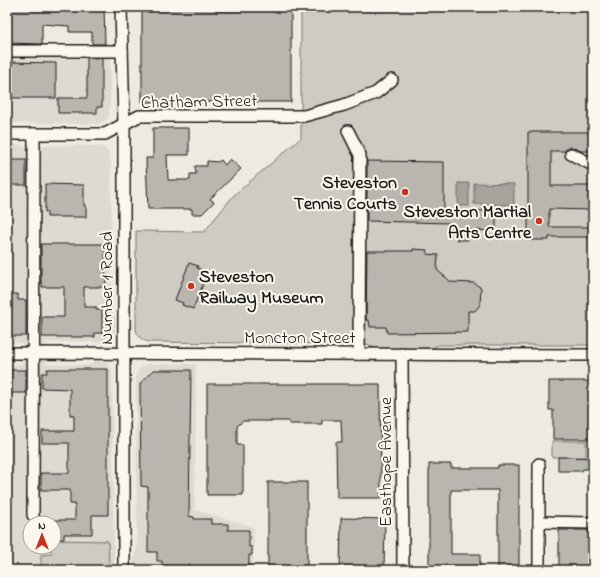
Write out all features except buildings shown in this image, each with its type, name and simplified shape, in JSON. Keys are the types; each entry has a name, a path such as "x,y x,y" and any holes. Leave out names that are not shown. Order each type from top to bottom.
{"street":[{"name":"Number 1 Road","path":"121,7 124,125 124,570"},
{"path":"7,51 122,51"},
{"name":"Chatham Street","path":"7,134 105,134 139,116 304,116 322,112 376,93 392,80"},
{"path":"348,131 360,155 359,354"},
{"path":"33,515 34,134"},
{"path":"571,154 593,165"},
{"name":"Moncton Street","path":"7,353 593,355"},
{"name":"Easthope Avenue","path":"402,354 403,570"},
{"path":"539,464 539,570"},
{"path":"539,522 593,523"}],"shaded area":[{"path":"301,7 593,7 593,345 439,345 429,349 375,348 367,344 150,342 145,341 139,336 136,329 136,231 204,232 234,195 301,138"},
{"path":"7,51 110,51 110,109 108,118 97,124 7,123"},
{"path":"7,145 20,145 28,150 39,150 43,145 95,146 103,147 108,152 111,161 112,311 116,319 115,333 107,340 101,342 47,342 43,347 25,347 20,343 7,343"},
{"path":"458,183 469,183 469,206 458,206"},
{"path":"474,183 514,184 514,205 474,204"},
{"path":"26,360 43,360 46,364 91,365 94,361 101,361 109,365 112,371 114,563 112,570 7,570 7,364 20,365"},
{"path":"149,364 196,364 195,510 254,527 253,570 134,570 133,560 137,547 136,375 141,367"},
{"path":"552,441 586,441 586,457 552,457"},
{"path":"62,540 108,541 109,564 106,569 37,570 41,568 41,555 62,555"}],"place":[{"name":"Steveston Tennis Courts","path":"405,192"},
{"name":"Steveston Martial Arts Centre","path":"539,221"},
{"name":"Steveston Railway Museum","path":"191,286"}]}
